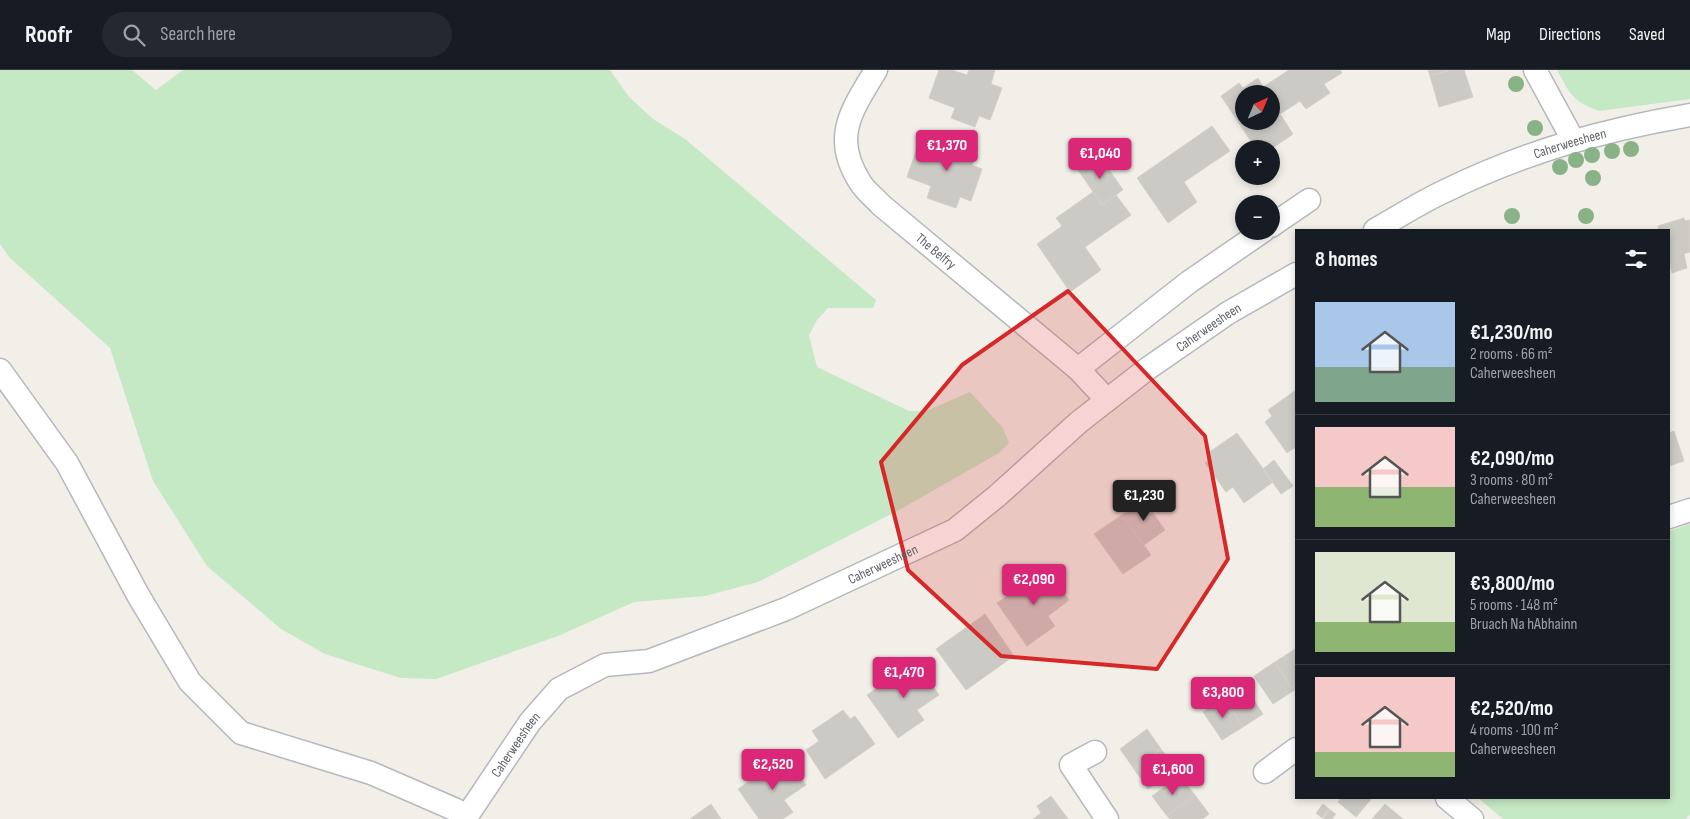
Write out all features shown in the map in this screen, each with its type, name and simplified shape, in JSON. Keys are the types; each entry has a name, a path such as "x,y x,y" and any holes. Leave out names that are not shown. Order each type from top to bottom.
{"street":[{"name":"The Belfry","path":"876,70 854,106 846,132 848,158 861,184 881,205 1078,369 1107,400"},
{"path":"1535,70 1573,140"},
{"name":"Caherweesheen","path":"1377,229 1444,191 1524,157 1573,140 1612,130 1690,115"},
{"path":"1280,220 1309,200"},
{"path":"1078,369 1189,282 1250,240"},
{"name":"Caherweesheen","path":"466,818 530,722 559,689 605,665 649,661 786,608 954,530 997,496 1054,444 1147,369 1228,313 1295,275"},
{"path":"0,370 67,463 138,595 190,682 240,733 371,773 454,809 466,818"},
{"path":"1670,516 1690,510"},
{"path":"1264,772 1295,750"},
{"path":"1094,752 1071,765 1107,819"},
{"path":"1448,799 1472,819"}],"highlighted area":[{"path":"1068,291 1205,436 1228,559 1157,669 1001,656 908,570 881,462 962,365"}],"green space":[{"path":"0,70 132,70 156,90 183,70 610,70 629,97 653,119 685,139 876,300 873,308 828,308 817,320 809,335 817,367 909,411 926,411 970,392 1003,428 1009,443 999,453 901,509 758,582 705,596 634,602 558,636 436,679 401,678 325,654 281,629 207,566 153,481 110,348 10,258 0,244"},
{"path":"1557,70 1690,70 1690,99 1599,111 1577,100 1565,85"},
{"path":"1690,524 1690,814 1686,819 1503,819 1479,799 1670,799 1670,531"}],"building":[{"path":"939,70 952,70 967,75 969,70 995,70 991,84 1002,88 990,120 979,116 975,127 951,118 955,108 929,98"},
{"path":"1289,70 1340,70 1342,73 1324,84 1330,93 1306,109 1300,101 1280,114 1280,85 1266,85"},
{"path":"1428,70 1450,70 1430,76"},
{"path":"1450,70 1464,70 1473,97 1439,107 1430,76"},
{"path":"1258,78 1262,85 1248,85"},
{"path":"1235,86 1235,117 1221,96"},
{"path":"1280,114 1293,134 1280,143 1280,140 1250,140 1243,130 1280,130"},
{"path":"1212,126 1230,151 1184,182 1197,202 1168,223 1137,178"},
{"path":"950,137 978,147 972,165 982,169 971,201 960,197 956,208 927,198 931,186 907,177 918,145 943,154"},
{"path":"1099,155 1123,190 1102,205 1078,170"},
{"path":"1093,192 1102,205 1116,195 1131,215 1085,247 1101,270 1070,292 1037,244 1062,226 1056,218"},
{"path":"1684,218 1685,221 1690,220 1690,252 1684,254 1687,268 1672,273 1670,265 1670,229 1659,229 1658,226"},
{"path":"1295,391 1295,449 1287,453 1265,422 1272,416 1268,410"},
{"path":"1674,431 1684,461 1670,466 1670,433"},
{"path":"1237,433 1273,482 1244,503 1233,487 1226,492 1205,463 1212,458 1208,453"},
{"path":"1274,460 1293,486 1281,494 1263,469"},
{"path":"1144,500 1165,530 1144,545 1122,515"},
{"path":"1122,515 1151,555 1123,574 1094,534"},
{"path":"1047,568 1069,600 1048,616 1055,626 1027,646 997,603"},
{"path":"985,614 1014,656 966,690 936,649"},
{"path":"1295,649 1295,690 1293,691 1275,662"},
{"path":"915,661 939,695 917,710 924,720 898,738 867,695"},
{"path":"1275,662 1293,691 1273,704 1254,676"},
{"path":"1244,685 1263,714 1243,727 1224,698"},
{"path":"1224,698 1243,727 1222,740 1203,712"},
{"path":"843,710 850,719 855,716 875,744 825,779 806,750 819,741 812,731"},
{"path":"1147,729 1161,749 1134,769 1120,749"},
{"path":"1161,749 1176,769 1148,789 1134,769"},
{"path":"786,756 806,785 784,800 793,812 783,819 759,819 738,789"},
{"path":"1180,776 1195,795 1167,816 1152,796"},
{"path":"1195,795 1209,814 1203,819 1170,819 1167,816"},
{"path":"1051,796 1068,819 1033,819 1041,813 1037,806"},
{"path":"1340,799 1371,799 1356,817 1338,802"},
{"path":"711,804 721,819 690,819"},
{"path":"1323,804 1329,809 1322,818 1316,813"},
{"path":"1385,804 1403,819 1372,819"},
{"path":"1329,809 1336,814 1332,819 1323,819"}]}
